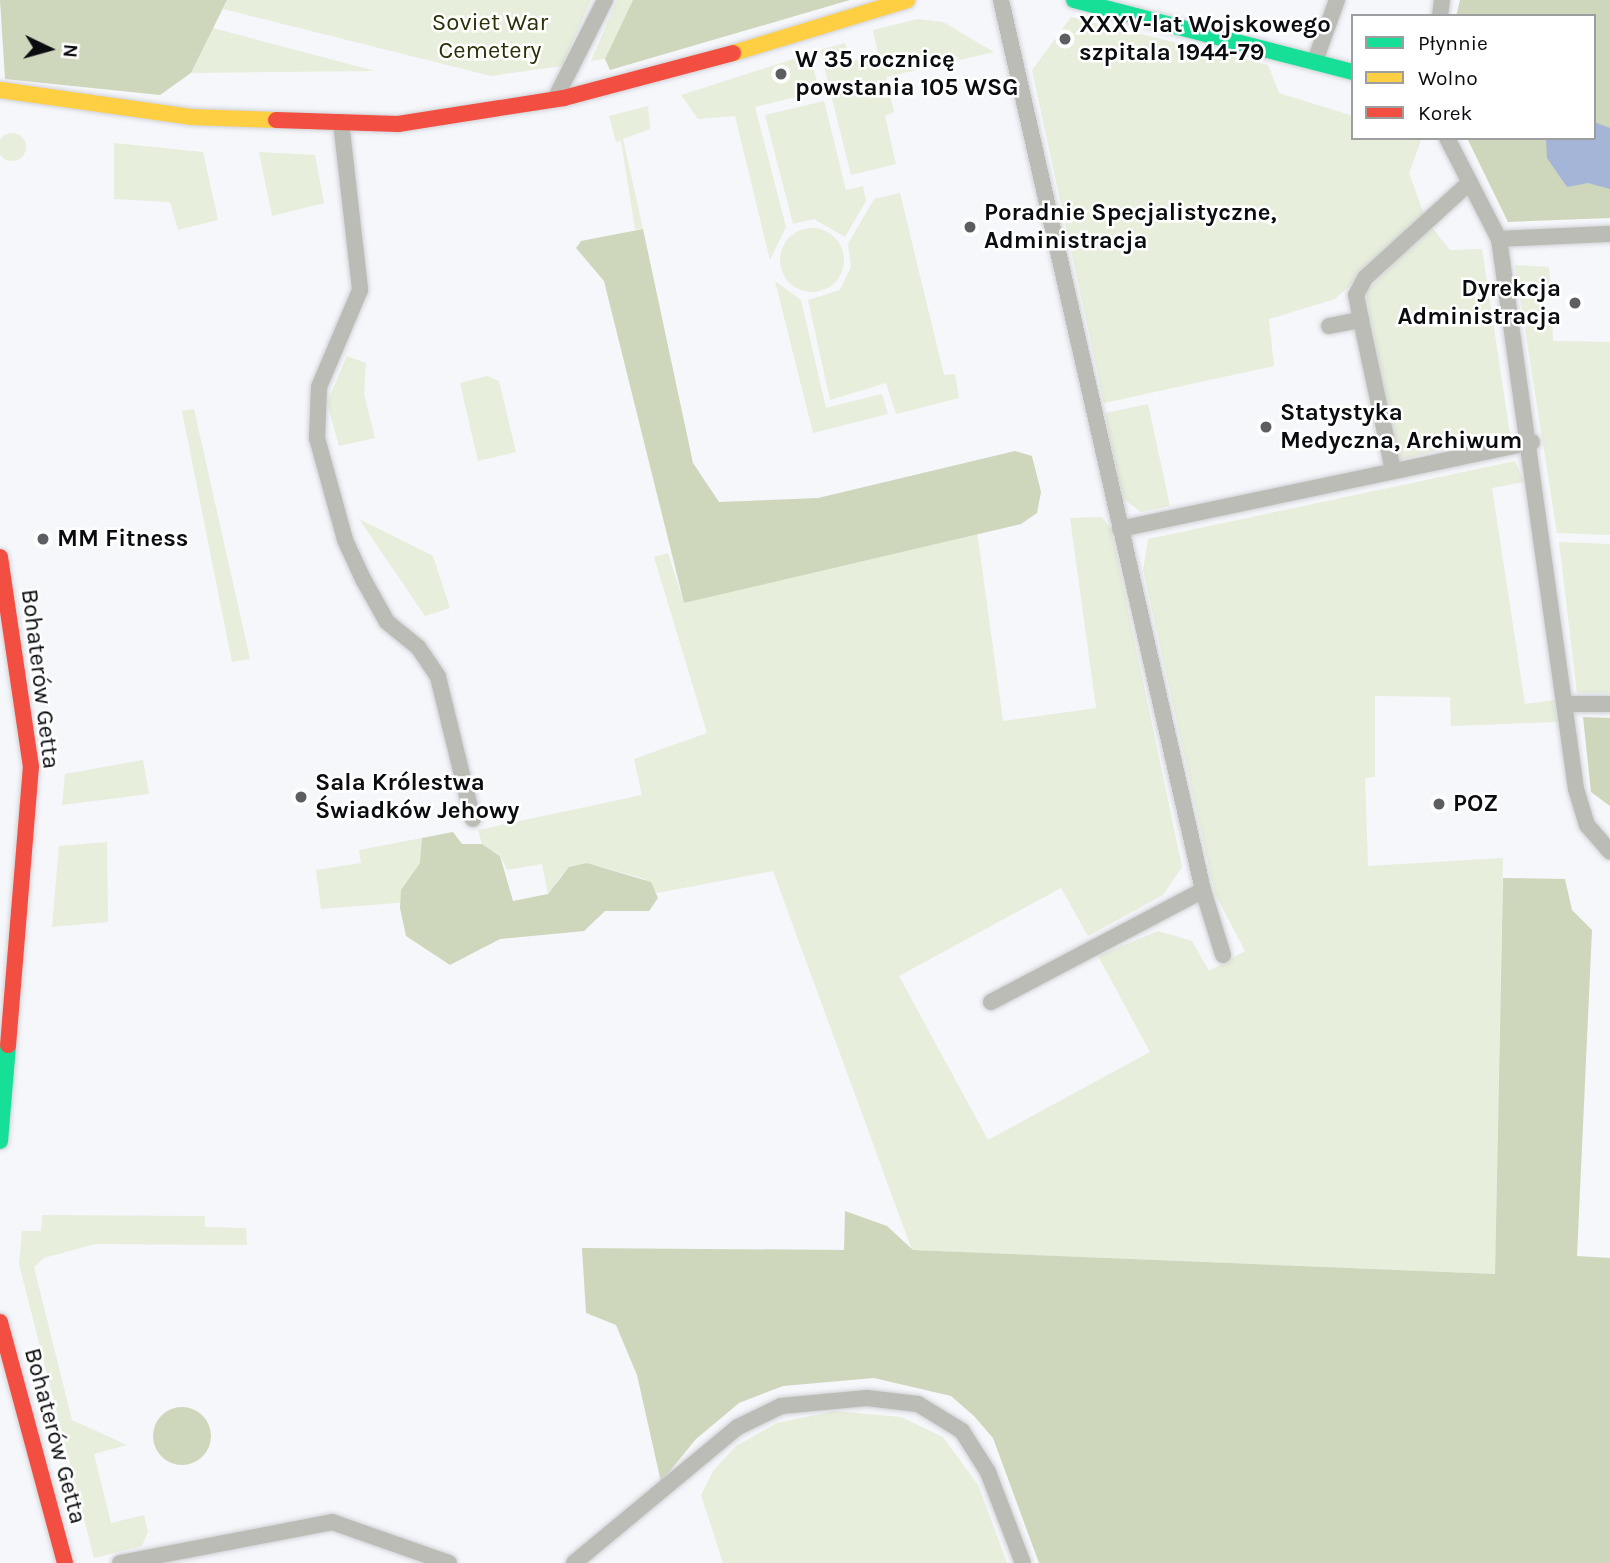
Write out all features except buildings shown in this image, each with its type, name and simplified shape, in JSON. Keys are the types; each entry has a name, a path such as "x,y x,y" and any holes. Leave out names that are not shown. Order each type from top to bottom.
{"street":[{"path":"0,90 191,117 398,124 555,99 659,75 907,0"},
{"path":"1074,0 1097,2 1351,71"},
{"name":"Bohaterów Getta","path":"0,557 31,766 0,1141"},
{"name":"Bohaterów Getta","path":"0,1322 65,1563"}],"lane":[{"path":"555,99 606,0"},
{"path":"1001,0 1203,890 1223,955"},
{"path":"1315,61 1337,0"},
{"path":"341,122 360,290 319,387 317,438 345,540 363,579 387,622 418,647 438,677 473,819"},
{"path":"1448,140 1499,239 1532,442 1580,806 1610,851"},
{"path":"1393,471 1361,320 1360,285 1469,183"},
{"path":"1499,239 1610,234"},
{"path":"1329,326 1361,320"},
{"path":"1120,528 1532,442"},
{"path":"1566,704 1610,704"},
{"path":"990,1002 1203,890"},
{"path":"574,1563 738,1426 780,1406 867,1398 918,1404 962,1431 988,1472 1023,1563"},
{"path":"120,1563 332,1522 449,1563"}],"green space":[{"path":"0,0 227,0 191,73 160,95 5,79"},
{"name":"Soviet War Cemetery","path":"227,0 591,0 562,66 491,76 223,9"},
{"path":"617,0 633,0 605,59 591,61"},
{"path":"633,0 850,0 610,70 605,59"},
{"path":"1460,0 1610,0 1610,218 1508,222 1468,140 1596,140 1596,14 1456,14"},
{"path":"1071,17 1268,65 1279,93 1351,115 1351,140 1421,140 1409,173 1425,217 1335,299 1269,319 1274,366 1104,403 1032,70"},
{"path":"918,19 943,22 994,52 886,77 894,112 885,116 896,164 851,175 820,50 845,43 851,62 878,54 873,30"},
{"path":"213,28 375,71 191,73"},
{"path":"809,54 820,91 755,107 786,227 770,260 735,116 698,119 681,95"},
{"path":"824,101 846,190 863,186 866,201 845,237 814,219 793,224 765,115"},
{"path":"648,106 650,129 623,139 643,229 635,229 621,141 616,142 609,116"},
{"path":"7,134 17,134 25,142 25,152 17,160 7,160 -1,152 -1,142"},
{"path":"114,143 203,152 218,220 178,230 170,202 114,199"},
{"path":"259,152 315,155 324,203 272,216"},
{"path":"900,193 944,375 955,374 959,398 896,414 886,383 830,400 808,300 840,290 851,267 848,244 874,199"},
{"path":"1430,225 1450,250 1482,249 1510,434 1398,460 1365,293"},
{"path":"806,228 818,228 835,237 842,248 842,272 835,283 818,292 806,292 794,287 785,278 780,266 780,254 785,242 794,233"},
{"path":"643,229 693,463 719,502 818,498 1015,451 1032,456 1041,492 1037,513 1021,524 684,603 604,281 576,248 581,241"},
{"path":"1515,265 1549,267 1551,294 1539,298 1539,308 1552,311 1553,341 1610,342 1610,535 1557,533"},
{"path":"775,281 801,300 826,408 882,394 888,414 813,433"},
{"path":"347,356 366,363 364,394 375,438 339,446 327,403"},
{"path":"487,376 499,381 516,452 478,461 460,383"},
{"path":"1148,404 1170,506 1141,512 1122,498 1105,413"},
{"path":"194,409 250,659 232,662 182,411"},
{"path":"1515,461 1524,482 1492,488 1525,704 1555,700 1557,722 1451,726 1450,697 1375,696 1375,777 1365,778 1368,866 1503,858 1495,1274 912,1250 773,871 657,893 645,879 587,863 561,876 548,894 542,864 507,870 500,855 482,844 478,830 642,795 634,759 707,733 654,557 668,553 684,603 977,531 1003,721 1096,708 1070,518 1102,517 1111,529 1182,867 1163,895 1088,936 1061,888 899,976 988,1140 1150,1052 1098,956 1158,931 1192,941 1209,971 1245,951 1215,894 1143,570 1148,539"},
{"path":"359,519 433,556 450,608 425,616"},
{"path":"1559,542 1610,544 1610,693 1577,693"},
{"path":"1583,717 1610,718 1610,806 1591,792"},
{"path":"143,760 149,794 62,805 65,774"},
{"path":"453,832 462,844 482,844 500,856 513,901 548,894 569,867 587,863 651,882 658,898 649,911 605,911 584,931 500,939 450,965 406,936 400,908 401,890 420,863 422,838"},
{"path":"422,838 434,900 321,909 316,870 361,863 359,850"},
{"path":"107,842 108,922 52,927 59,846"},
{"path":"1503,878 1565,879 1572,910 1592,930 1577,1256 1610,1258 1610,1563 1039,1563 993,1438 974,1416 951,1396 874,1378 783,1386 739,1403 696,1439 661,1482 637,1375 616,1325 586,1313 582,1248 844,1250 845,1211 887,1226 913,1250 1495,1274"},
{"path":"42,1215 205,1216 205,1227 246,1228 247,1245 95,1244 44,1258 34,1267 72,1420 127,1445 94,1454 111,1523 144,1515 148,1532 142,1546 94,1558 19,1264 22,1231 41,1231"},
{"path":"182,1407 193,1409 206,1420 211,1436 209,1447 198,1460 182,1465 171,1463 158,1452 153,1436 155,1425 166,1412"},
{"path":"835,1411 901,1417 943,1437 978,1485 1007,1563 723,1563 701,1495 713,1471 736,1446 777,1423"}],"water":[{"path":"1596,123 1610,128 1610,189 1588,183 1567,187 1547,158 1546,140 1596,140"}],"traffic: fast":[{"path":"1074,0 1351,71"},
{"path":"0,1141 8,1045"}],"traffic: slow":[{"path":"733,53 907,0"},
{"path":"0,90 191,117 276,120"}],"traffic: jam":[{"path":"276,120 398,124 564,98 733,53"},
{"path":"0,557 31,766 8,1045"},
{"path":"0,1322 65,1563"}],"place":[{"name":"XXXV-lat Wojskowego szpitala 1944-79","path":"1065,39"},
{"name":"W 35 rocznicę powstania 105 WSG","path":"781,74"},
{"name":"Poradnie Specjalistyczne, Administracja","path":"970,227"},
{"name":"Dyrekcja Administracja","path":"1575,303"},
{"name":"Statystyka Medyczna, Archiwum","path":"1266,427"},
{"name":"MM Fitness","path":"43,539"},
{"name":"Sala Królestwa Świadków Jehowy","path":"301,797"},
{"name":"POZ","path":"1439,804"}]}
